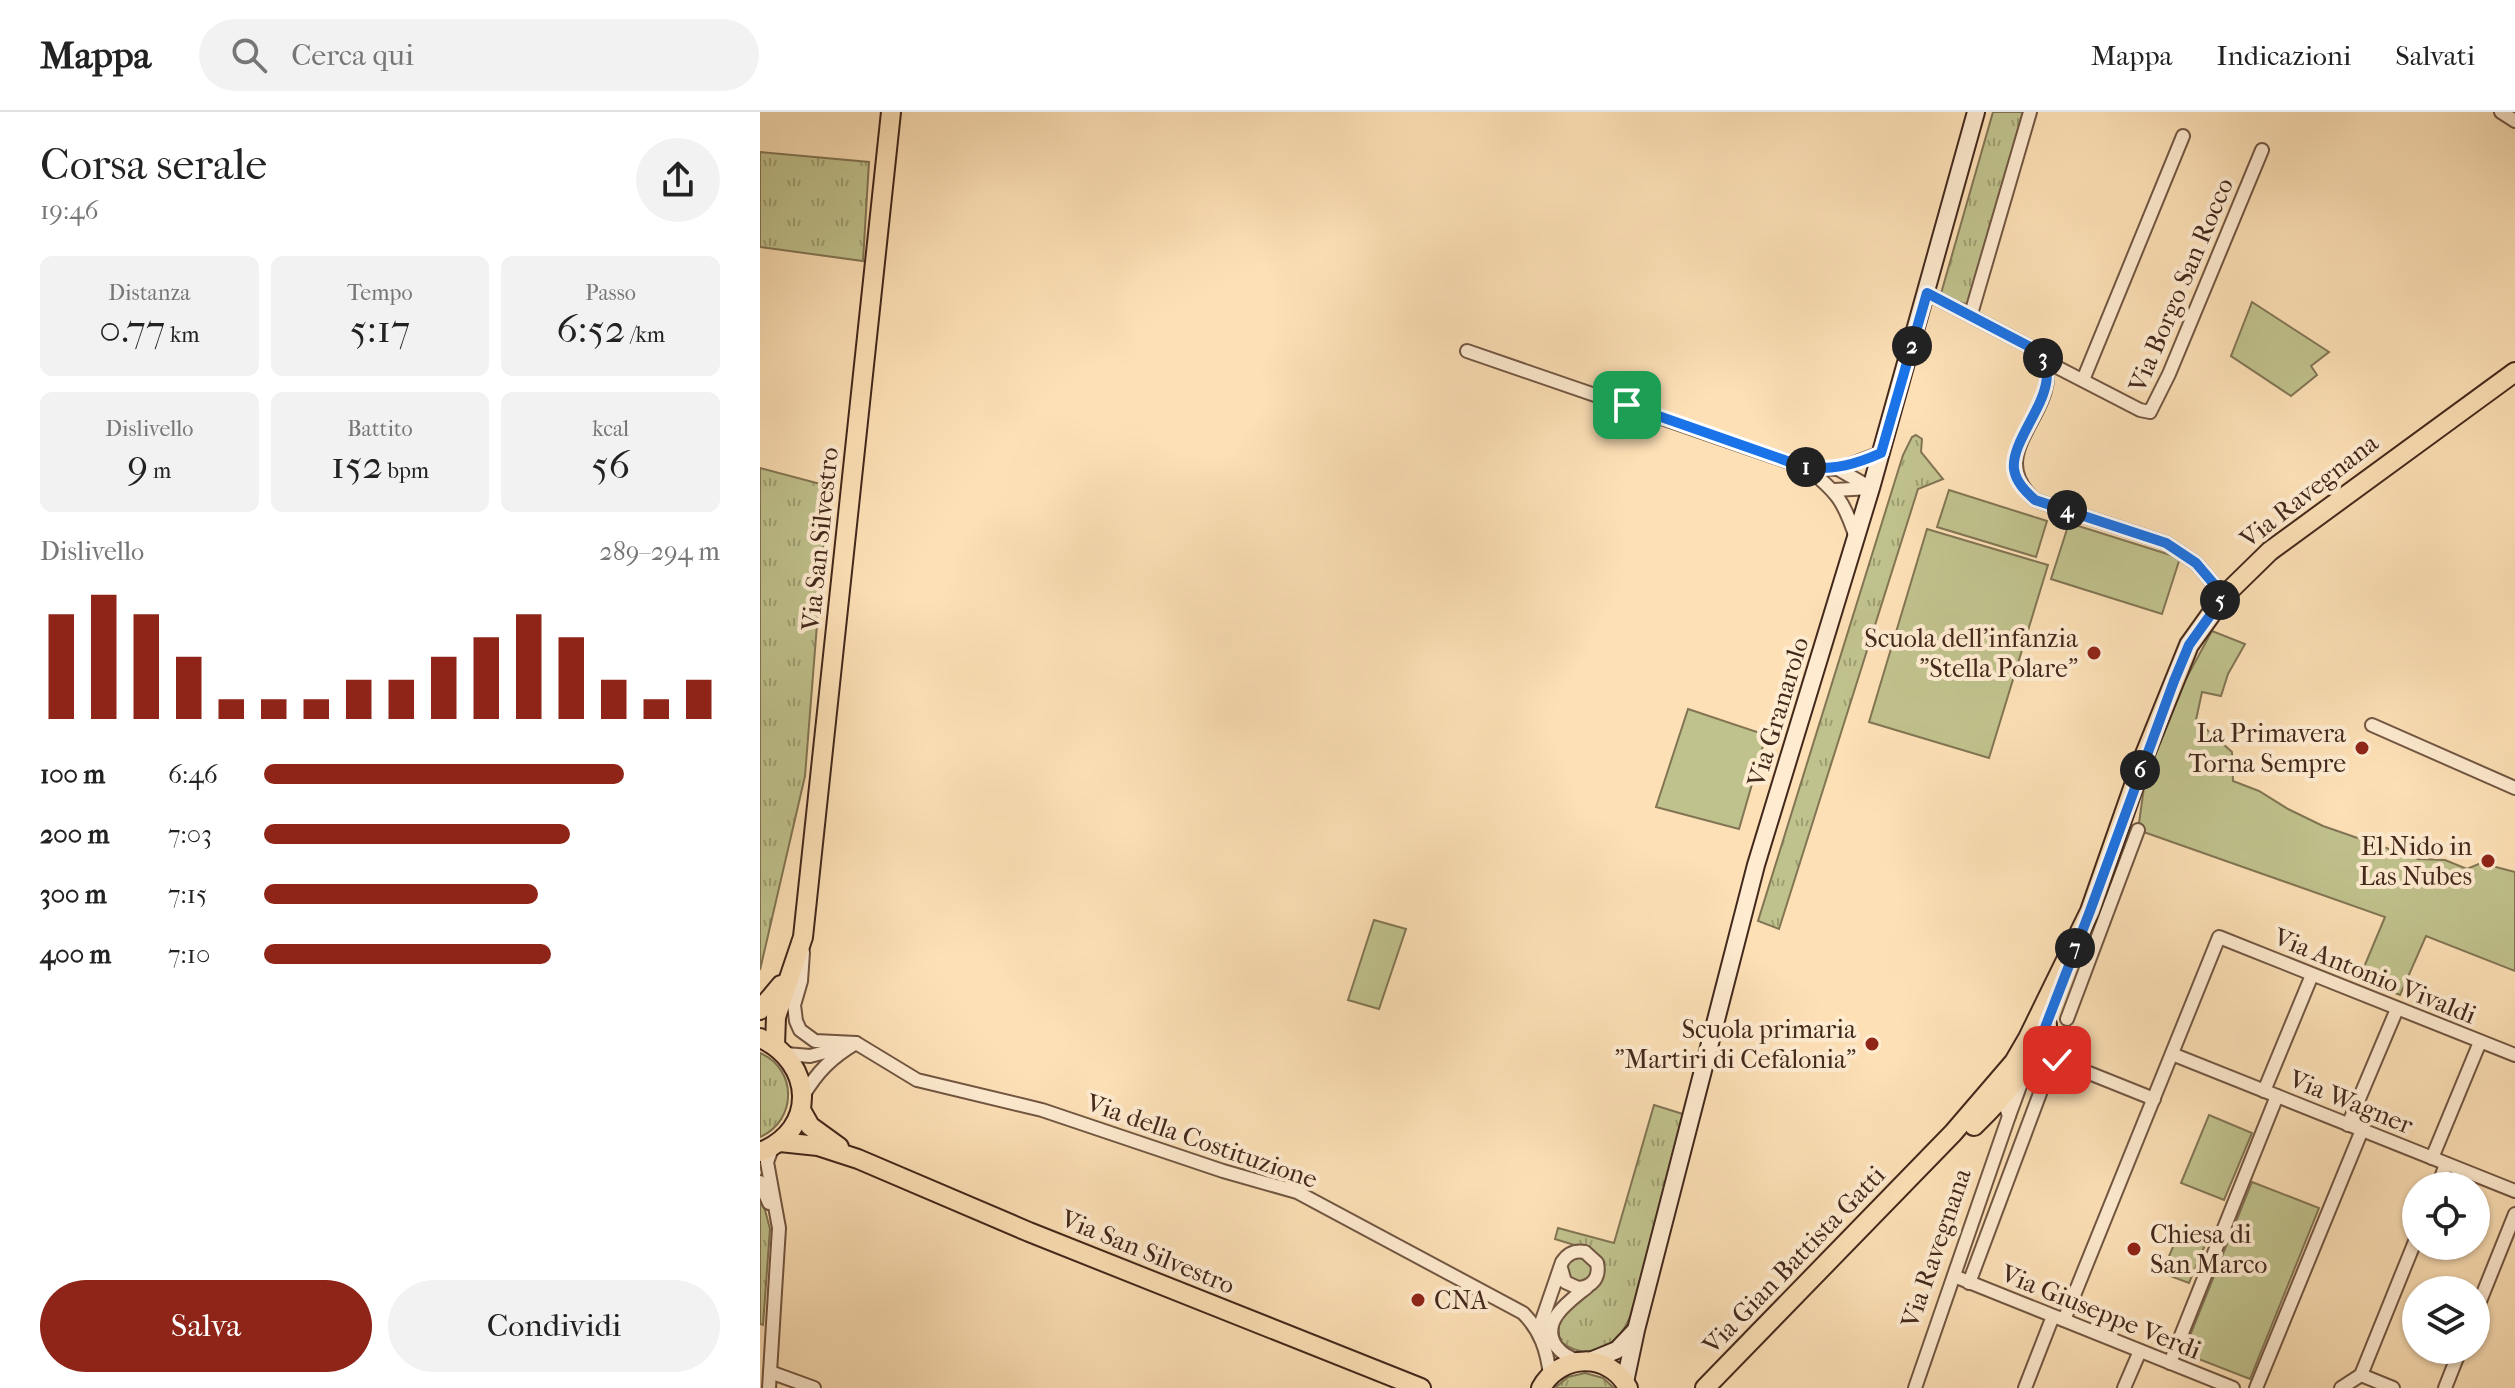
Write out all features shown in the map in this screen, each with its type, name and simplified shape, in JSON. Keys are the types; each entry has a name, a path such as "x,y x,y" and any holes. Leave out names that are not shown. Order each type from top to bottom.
{"main road":[{"name":"Via San Silvestro","path":"774,1046 776,1017 803,937 891,112"},
{"name":"Via Granarolo","path":"1626,1385 1636,1330 1756,865 1871,488 1976,112"},
{"name":"Via Ravegnana","path":"2000,1091 2079,936 2098,914 2174,681 2189,645 2224,596 2270,551 2515,372"},
{"name":"Via Ravegnana","path":"2000,1091 2043,1056 2079,936"},
{"name":"Via San Silvestro","path":"760,1010 792,969"},
{"path":"771,1146 789,1132 802,1103 801,1081 795,1066 774,1046"},
{"name":"Via Gian Battista Gatti","path":"1920,1167 1974,1126 2000,1091"},
{"name":"Via Gian Battista Gatti","path":"1705,1388 1920,1167 2000,1091"},
{"name":"Via San Silvestro","path":"802,1103 810,1126 858,1159"},
{"name":"Via San Silvestro","path":"771,1146 818,1146 858,1159 1029,1232 1421,1388"},
{"path":"1543,1383 1560,1367 1617,1350 1636,1330"},
{"path":"1587,1361 1610,1367 1626,1385"}],"street":[{"path":"1971,314 2030,112"},
{"path":"2501,112 2515,121"},
{"name":"Via Borgo San Rocco","path":"2083,380 2183,136"},
{"name":"Via Borgo San Rocco","path":"1927,293 2030,347 2045,361 2140,410 2150,412 2175,360 2262,150"},
{"path":"1467,351 1807,468 1838,469 1881,453"},
{"path":"2045,361 2046,378 2039,405 2016,456 2014,469 2021,488 2035,500 2166,543 2196,563 2224,596"},
{"path":"1807,468 1834,490 1847,509 1856,538"},
{"path":"1838,469 1871,488"},
{"path":"1834,490 1871,488"},
{"path":"2372,725 2515,788"},
{"name":"Via Ravegnana","path":"2067,1019 2098,914 2138,830"},
{"name":"Via della Costituzione","path":"803,937 801,981 794,1005 800,1030 815,1041 856,1043 917,1080 1042,1110 1223,1171 1297,1192 1523,1313 1542,1341"},
{"name":"Via Antonio Vivaldi","path":"2172,1054 2219,937 2515,1055"},
{"path":"2264,1091 2312,975"},
{"path":"2348,1125 2397,1009"},
{"path":"2432,1158 2480,1042"},
{"path":"774,1046 810,1056 856,1043"},
{"path":"802,1103 815,1076 828,1061 856,1043"},
{"path":"2025,1388 2059,1318 2172,1054"},
{"name":"Via Wagner","path":"2172,1054 2515,1191"},
{"path":"2043,1056 2154,1099"},
{"name":"Via Ravegnana","path":"1915,1388 2007,1121 2043,1056"},
{"name":"Via Ravegnana","path":"1969,1283 2043,1056"},
{"path":"1974,1126 1993,1117 2007,1121 2000,1091"},
{"path":"2170,1363 2277,1096"},
{"path":"2256,1388 2362,1130"},
{"path":"769,1388 779,1228 767,1162 771,1146"},
{"path":"2443,1172 2446,1164"},
{"path":"760,1182 779,1228"},
{"path":"2490,1276 2515,1214"},
{"path":"1587,1361 1565,1356 1553,1339 1551,1324 1558,1311 1588,1286 1596,1278 1598,1268 1590,1254 1580,1251 1569,1254 1561,1268 1563,1277 1569,1285 1578,1288 1588,1286"},
{"path":"2341,1388 2361,1375 2408,1260"},
{"name":"Via della Costituzione","path":"1543,1383 1541,1323 1561,1268"},
{"name":"Via Giuseppe Verdi","path":"1954,1276 2225,1387"},
{"path":"1523,1313 1536,1314 1546,1305"},
{"path":"760,1329 773,1333"},
{"path":"2124,1388 2140,1351"},
{"path":"2445,1388 2454,1364"},
{"path":"770,1372 814,1388"},
{"path":"2361,1375 2393,1388"}],"green space":[{"path":"1993,112 2026,112 1970,303 1966,304 1940,297"},
{"path":"760,152 869,162 863,261 760,247"},
{"path":"2252,302 2329,352 2311,366 2317,375 2291,396 2231,356"},
{"path":"1916,435 1922,439 1921,452 1943,479 1918,489 1779,929 1758,921 1903,455"},
{"path":"760,468 828,486 805,776 760,970"},
{"path":"1949,490 2047,521 2036,557 1937,527"},
{"path":"2069,523 2180,558 2162,614 2051,579"},
{"path":"1927,529 2048,565 1989,758 1869,722"},
{"path":"2212,631 2245,644 2228,674 2221,696 2202,692 2196,720 2232,752 2233,781 2259,791 2323,826 2418,859 2445,860 2467,869 2481,863 2515,872 2515,971 2426,936 2400,995 2359,979 2385,917 2138,830 2147,766 2169,710"},
{"path":"1688,709 1760,733 1763,746 1739,829 1656,807"},
{"path":"1374,920 1406,929 1379,1009 1348,1000"},
{"path":"760,1053 781,1071 788,1095 781,1119 760,1137"},
{"path":"1654,1105 1686,1115 1631,1314 1619,1335 1603,1348 1583,1351 1572,1348 1561,1342 1560,1321 1570,1304 1602,1274 1603,1265 1594,1251 1555,1239 1558,1228 1614,1243"},
{"path":"2209,1115 2252,1133 2224,1200 2181,1183"},
{"path":"2252,1182 2319,1208 2250,1379 2183,1353"},
{"path":"760,1191 770,1229 763,1325 760,1324"},
{"path":"2180,1230 2207,1240 2189,1283 2162,1273"},
{"path":"1587,1257 1594,1272 1583,1284 1568,1279 1566,1264 1571,1258"},
{"path":"1585,1373 1603,1378 1614,1388 1555,1388 1568,1377"}],"place":[{"name":"Scuola dell'infanzia \"Stella Polare\"","path":"2094,653"},
{"name":"La Primavera Torna Sempre","path":"2362,748"},
{"name":"El Nido in Las Nubes","path":"2488,861"},
{"name":"Scuola primaria \"Martiri di Cefalonia\"","path":"1872,1044"},
{"name":"Chiesa di San Marco","path":"2134,1249"},
{"name":"CNA","path":"1418,1300"}],"route":[{"path":"1627,405 1807,468 1838,469 1863,461 1881,453 1927,293 2030,347 2045,361 2046,378 2039,405 2016,456 2014,469 2021,488 2035,500 2166,543 2196,563 2224,596 2189,645 2174,681 2036,1051 2057,1060"}]}
